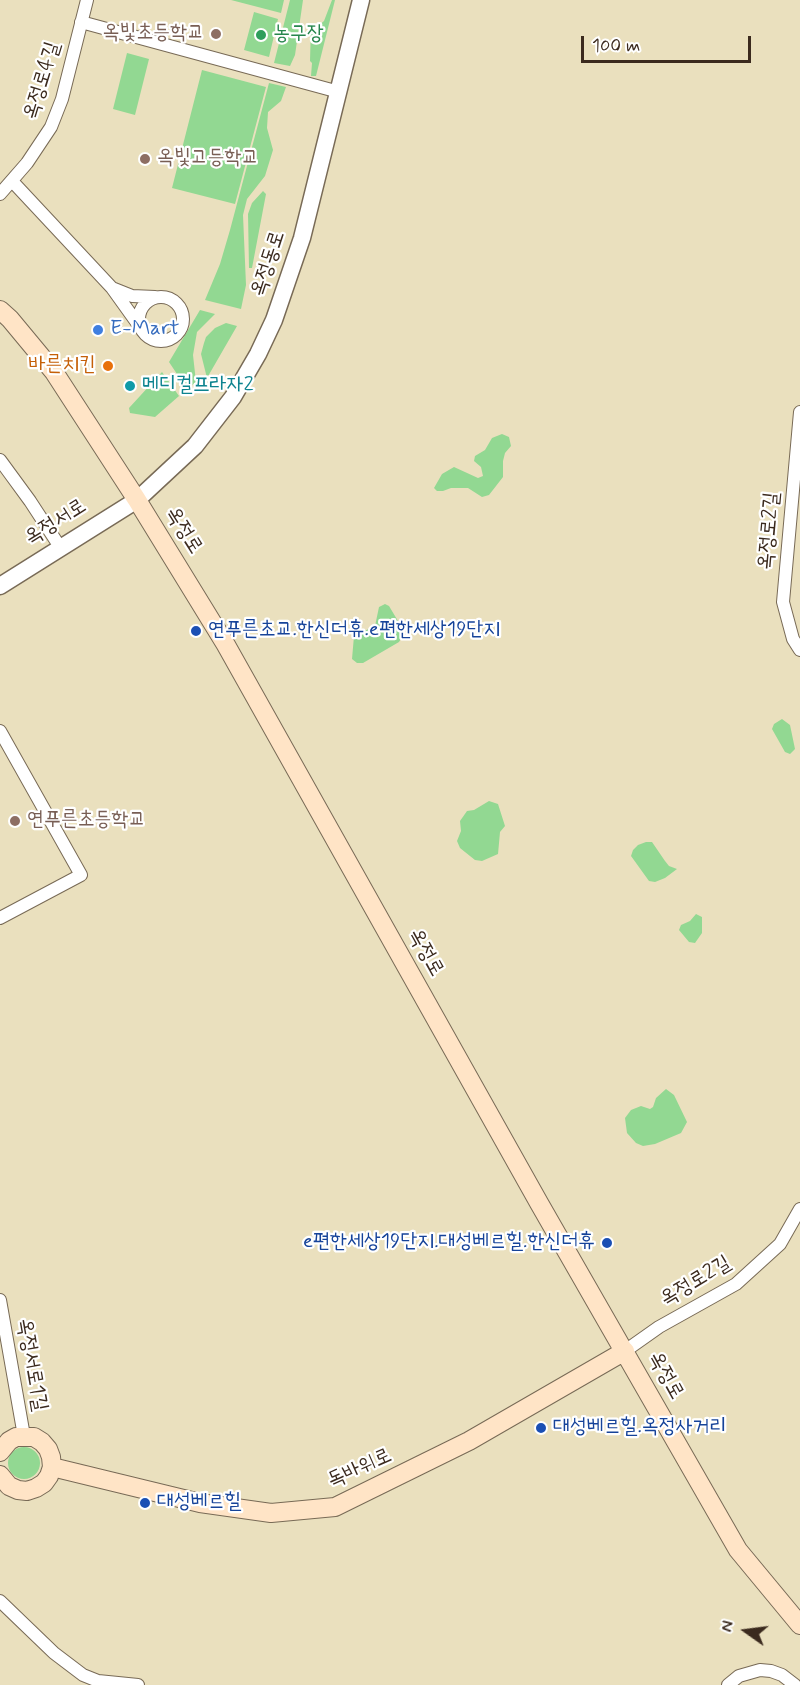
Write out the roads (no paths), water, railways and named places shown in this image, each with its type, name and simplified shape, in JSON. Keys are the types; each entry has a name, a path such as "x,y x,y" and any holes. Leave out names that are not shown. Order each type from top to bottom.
{"main road":[{"name":"옥정로","path":"0,310 54,372 137,500 226,645 539,1203 738,1551 800,1626"},
{"name":"독바위로","path":"52,1467 200,1503 271,1514 335,1507 469,1441 625,1351"},
{"path":"0,1452 9,1441 24,1436 34,1437 48,1449 52,1467 44,1483 27,1491 9,1486 0,1475"}],"street":[{"name":"옥정로4길","path":"0,194 44,139 56,116 87,0"},
{"name":"옥정동로","path":"137,500 195,446 233,397 258,354 274,320 302,238 361,0"},
{"path":"81,22 339,92"},
{"path":"12,181 112,288 146,336 159,342 168,341 181,331 184,318 182,310 170,298 132,296 112,288"},
{"path":"142,330 139,323 141,310 151,299 162,297"},
{"name":"옥정로2길","path":"800,412 783,602 793,639 800,650"},
{"path":"0,460 60,547"},
{"name":"옥정서로","path":"0,586 137,500"},
{"path":"0,732 81,875 0,918"},
{"name":"옥정로2길","path":"625,1351 659,1327 736,1284 780,1244 800,1209"},
{"name":"옥정서로1길","path":"0,1300 24,1436"},
{"path":"0,1601 54,1653 83,1675 98,1681 138,1685"},
{"path":"728,1685 739,1676 760,1670 782,1675 795,1685"}],"place":[{"name":"옥빛초등학교","path":"216,34"},
{"name":"농구장","path":"261,35"},
{"name":"옥빛고등학교","path":"145,159"},
{"name":"E-Mart","path":"98,330"},
{"name":"바른치킨","path":"108,366"},
{"name":"메디컬프라자2","path":"130,386"},
{"name":"연푸른초교.한신더휴.e편한세상19단지","path":"196,631"},
{"name":"연푸른초등학교","path":"15,821"},
{"name":"e편한세상19단지.대성베르힐.한신더휴","path":"607,1243"},
{"name":"대성베르힐.옥정사거리","path":"541,1428"},
{"name":"대성베르힐","path":"145,1503"}]}
